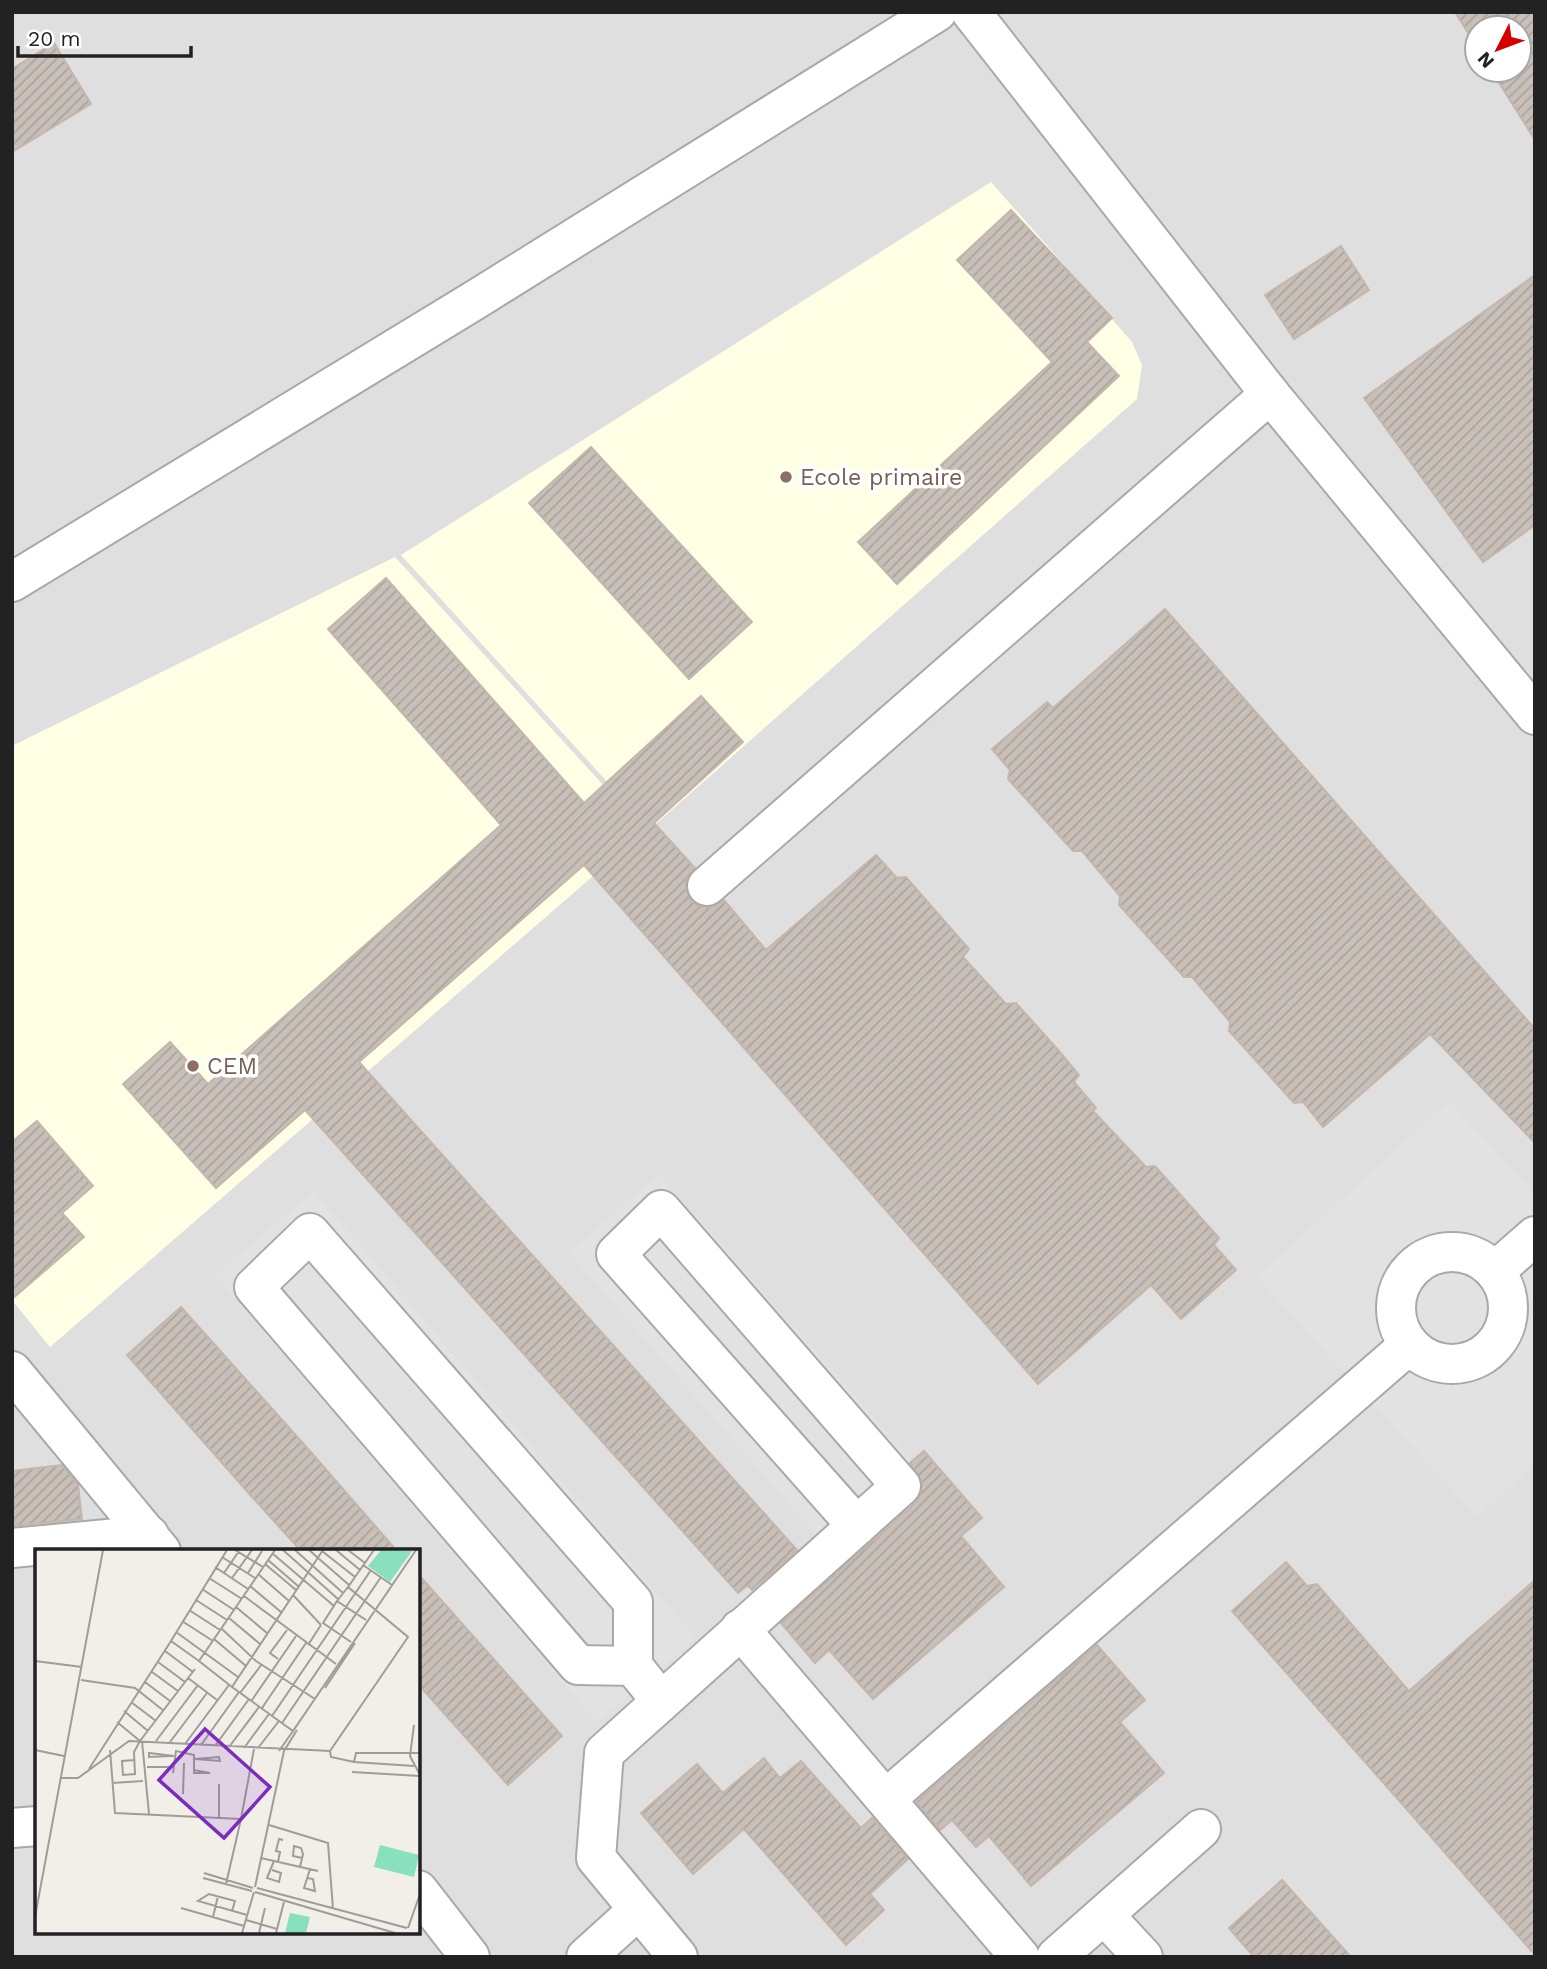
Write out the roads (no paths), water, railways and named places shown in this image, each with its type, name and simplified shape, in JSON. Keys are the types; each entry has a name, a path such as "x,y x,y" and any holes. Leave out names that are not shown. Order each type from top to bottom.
{"street":[{"path":"12,582 475,300 937,12"},
{"path":"971,12 1270,394 1535,715"},
{"path":"708,886 1270,394"},
{"path":"678,1957 596,1858 604,1753 740,1629 857,1526 901,1486 661,1210 616,1254 857,1526"},
{"path":"633,1666 578,1665 254,1287 310,1233 633,1602 633,1666 662,1701"},
{"path":"1495,1271 1535,1236"},
{"path":"1450,1251 1475,1255 1495,1271 1504,1286 1508,1303 1507,1321 1489,1351 1474,1360 1457,1364 1431,1359 1409,1345 1396,1322 1396,1297 1406,1274 1425,1257 1450,1251"},
{"path":"886,1799 1409,1345"},
{"path":"12,1371 155,1543"},
{"path":"12,1548 155,1543"},
{"path":"740,1629 1020,1957"},
{"path":"12,1828 35,1826"},
{"path":"1056,1957 1201,1829"},
{"path":"420,1893 470,1957"},
{"path":"586,1957 638,1910"},
{"path":"1104,1914 1143,1957"}],"place":[{"name":"Ecole primaire","path":"786,477"},
{"name":"CEM","path":"193,1066"}]}
